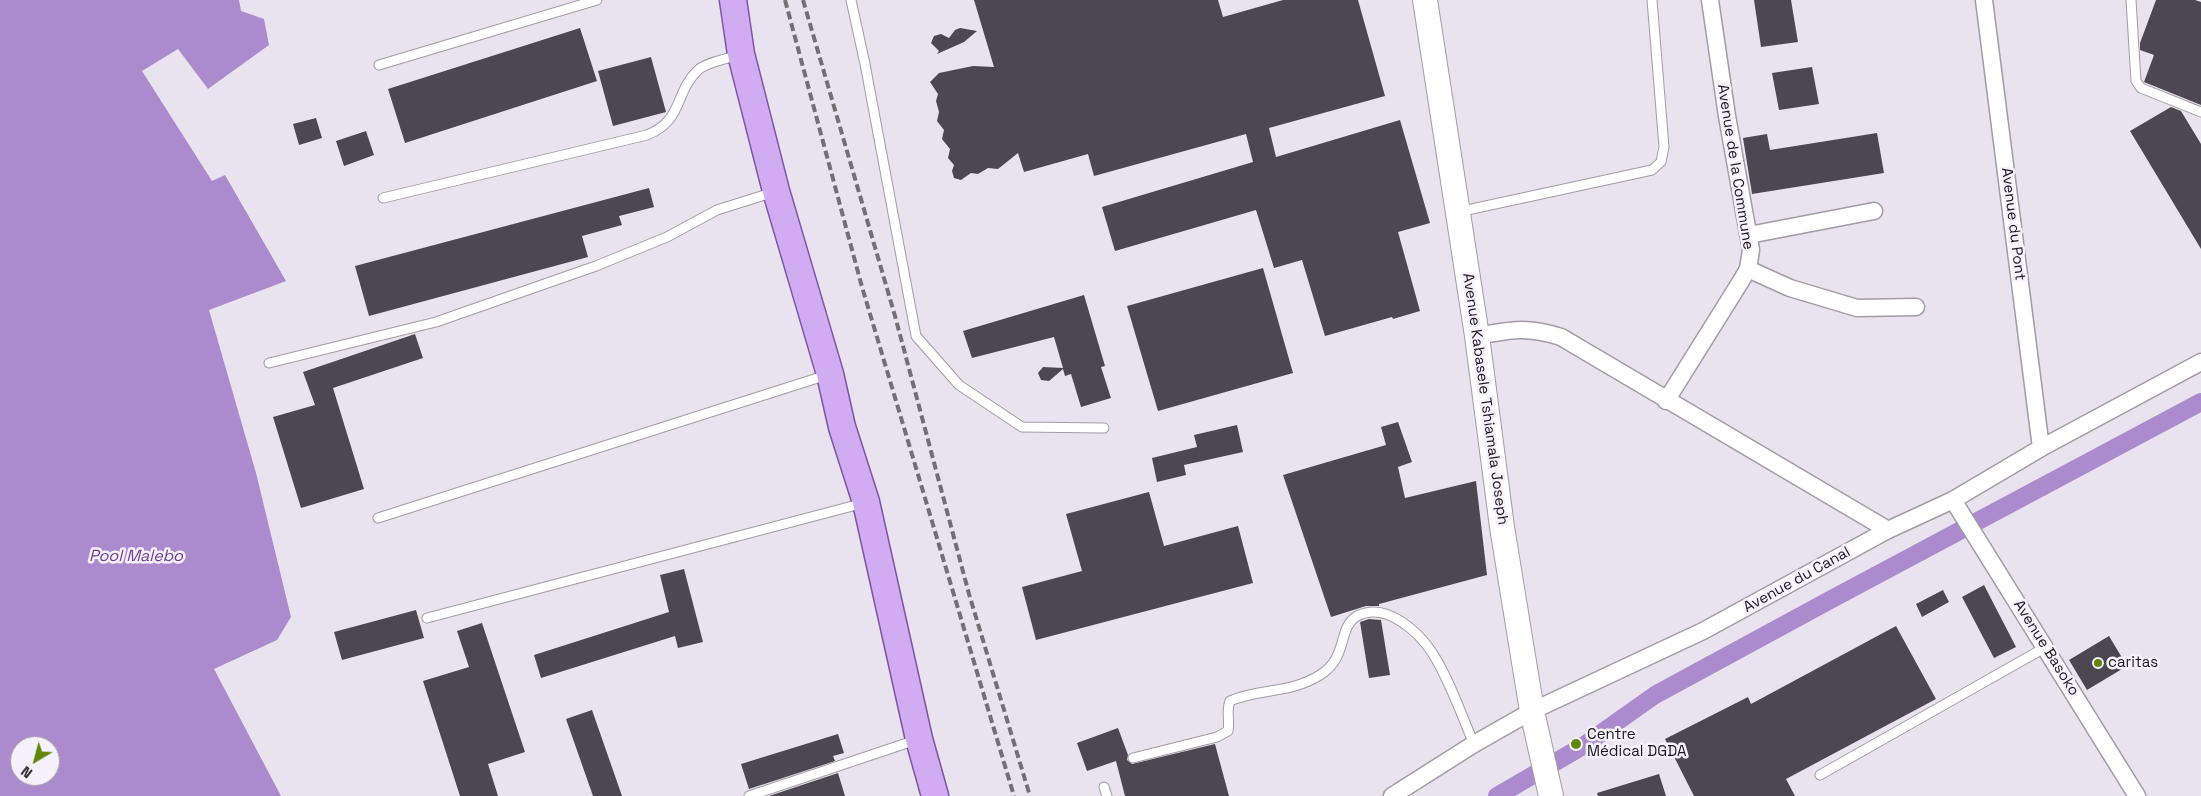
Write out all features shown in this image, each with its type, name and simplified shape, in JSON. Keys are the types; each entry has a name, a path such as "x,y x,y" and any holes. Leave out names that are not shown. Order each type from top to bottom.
{"main road":[{"path":"733,0 741,54 776,191 830,374 842,428 866,502 919,739 935,796"},
{"name":"Avenue Kabasele Tshiamala Joseph","path":"1425,0 1477,336 1502,526 1532,711 1544,772 1551,796"}],"street":[{"name":"Avenue de la Commune","path":"1666,401 1748,269 1751,250 1727,116 1710,0"},
{"name":"Avenue du Pont","path":"1984,0 2041,448"},
{"path":"1749,235 1874,211"},
{"path":"1748,269 1790,288 1857,308 1916,307"},
{"path":"1477,336 1518,329 1537,330 1560,337 1888,530"},
{"name":"Avenue du Canal","path":"1392,796 1474,744 1532,711 1703,631 1888,530 1957,505 2041,448 2201,362"},
{"name":"Avenue Basoko","path":"1957,505 2137,796"}],"lane":[{"path":"379,65 597,0"},
{"path":"851,0 866,64 916,336 959,385 1022,426 1104,428"},
{"path":"1458,212 1652,170 1661,162 1664,146 1652,0"},
{"path":"2132,0 2136,81 2141,88 2201,112"},
{"path":"383,198 647,135 661,129 672,118 688,81 700,68 741,54"},
{"path":"270,363 436,322 596,266 667,237 718,210 776,191"},
{"path":"378,518 830,374"},
{"path":"427,618 866,502"},
{"path":"1133,758 1216,737 1228,731 1230,722 1227,707 1230,701 1250,694 1284,690 1320,676 1336,660 1348,625 1357,616 1370,613 1396,618 1404,623 1432,654 1474,744"},
{"path":"1820,775 2046,647"},
{"path":"749,796 919,739"}],"water":[{"name":"Pool Malebo","path":"0,0 239,0 241,11 264,19 269,45 208,89 178,49 142,71 212,181 225,175 286,281 209,310 256,473 291,617 277,640 214,669 281,796 0,796"}],"building":[{"path":"974,0 1218,0 1223,17 1283,0 1358,0 1385,96 1269,128 1276,157 1400,120 1430,223 1398,232 1420,311 1325,336 1302,260 1274,268 1256,210 1115,251 1102,207 1253,162 1246,134 1094,176 1088,154 1024,172 1018,153 998,169 988,168 978,174 971,173 961,180 954,178 952,171 954,165 948,158 950,149 942,139 944,130 937,121 939,112 936,101 938,94 930,82 939,73 973,66 994,67"},
{"path":"1754,0 1791,0 1798,42 1761,47"},
{"path":"2156,0 2195,0 2201,2 2201,105 2144,82 2154,55 2140,50 2140,43"},
{"path":"580,28 597,81 405,143 388,89"},
{"path":"960,28 977,31 964,42 937,54 939,51 931,43 934,36 941,34 949,38 955,30"},
{"path":"651,57 666,112 613,126 598,71"},
{"path":"1812,67 1819,104 1779,110 1772,73"},
{"path":"2171,107 2181,111 2201,144 2201,249 2130,131"},
{"path":"316,118 322,138 299,145 293,124"},
{"path":"366,131 374,155 344,166 336,141"},
{"path":"1877,133 1884,173 1752,194 1743,138 1767,134 1770,150"},
{"path":"649,188 654,207 619,216 622,225 582,236 588,257 369,316 355,266"},
{"path":"1263,268 1293,373 1158,411 1127,306"},
{"path":"1084,295 1105,366 1101,367 1111,398 1081,407 1071,374 1065,376 1063,369 1049,381 1041,380 1038,373 1043,367 1063,368 1054,337 972,358 963,331"},
{"path":"415,334 423,358 333,388 364,489 301,508 273,417 315,405 303,372"},
{"path":"1398,422 1412,462 1398,467 1405,498 1476,481 1487,575 1379,604 1379,606 1366,606 1331,617 1283,475 1386,445 1381,427"},
{"path":"1237,425 1243,452 1184,465 1186,475 1157,482 1152,458 1197,447 1194,435"},
{"path":"1149,492 1164,546 1238,526 1253,583 1036,640 1022,587 1082,571 1066,514"},
{"path":"684,569 703,642 678,648 675,636 541,678 534,655 669,612 660,575"},
{"path":"1984,585 2016,647 1994,658 1962,597"},
{"path":"1943,590 1949,602 1922,617 1916,604"},
{"path":"416,610 424,638 342,660 334,632"},
{"path":"1369,619 1381,620 1390,675 1369,678 1360,622"},
{"path":"482,623 525,752 488,764 498,796 460,796 423,681 469,667 457,631"},
{"path":"1896,626 1936,699 1786,779 1795,796 1694,796 1665,739 1748,697 1751,704"},
{"name":"caritas","path":"2109,636 2127,666 2087,690 2069,660"},
{"path":"592,710 622,796 593,796 566,719"},
{"path":"1118,728 1128,755 1127,760 1132,764 1215,744 1229,796 1125,796 1116,761 1087,771 1077,743"},
{"path":"838,734 844,753 833,756 835,761 749,789 741,764"},
{"path":"838,773 845,796 769,796"},
{"path":"1659,774 1666,796 1598,796 1597,793"}],"waterway":[{"path":"1497,796 1583,746 1655,695 2201,402"}],"railway":[{"path":"785,0 862,287 1014,796"},
{"path":"803,0 895,316 969,594 1030,796"}],"place":[{"name":"caritas","path":"2098,663"},
{"name":"Centre Médical DGDA","path":"1576,744"}]}
